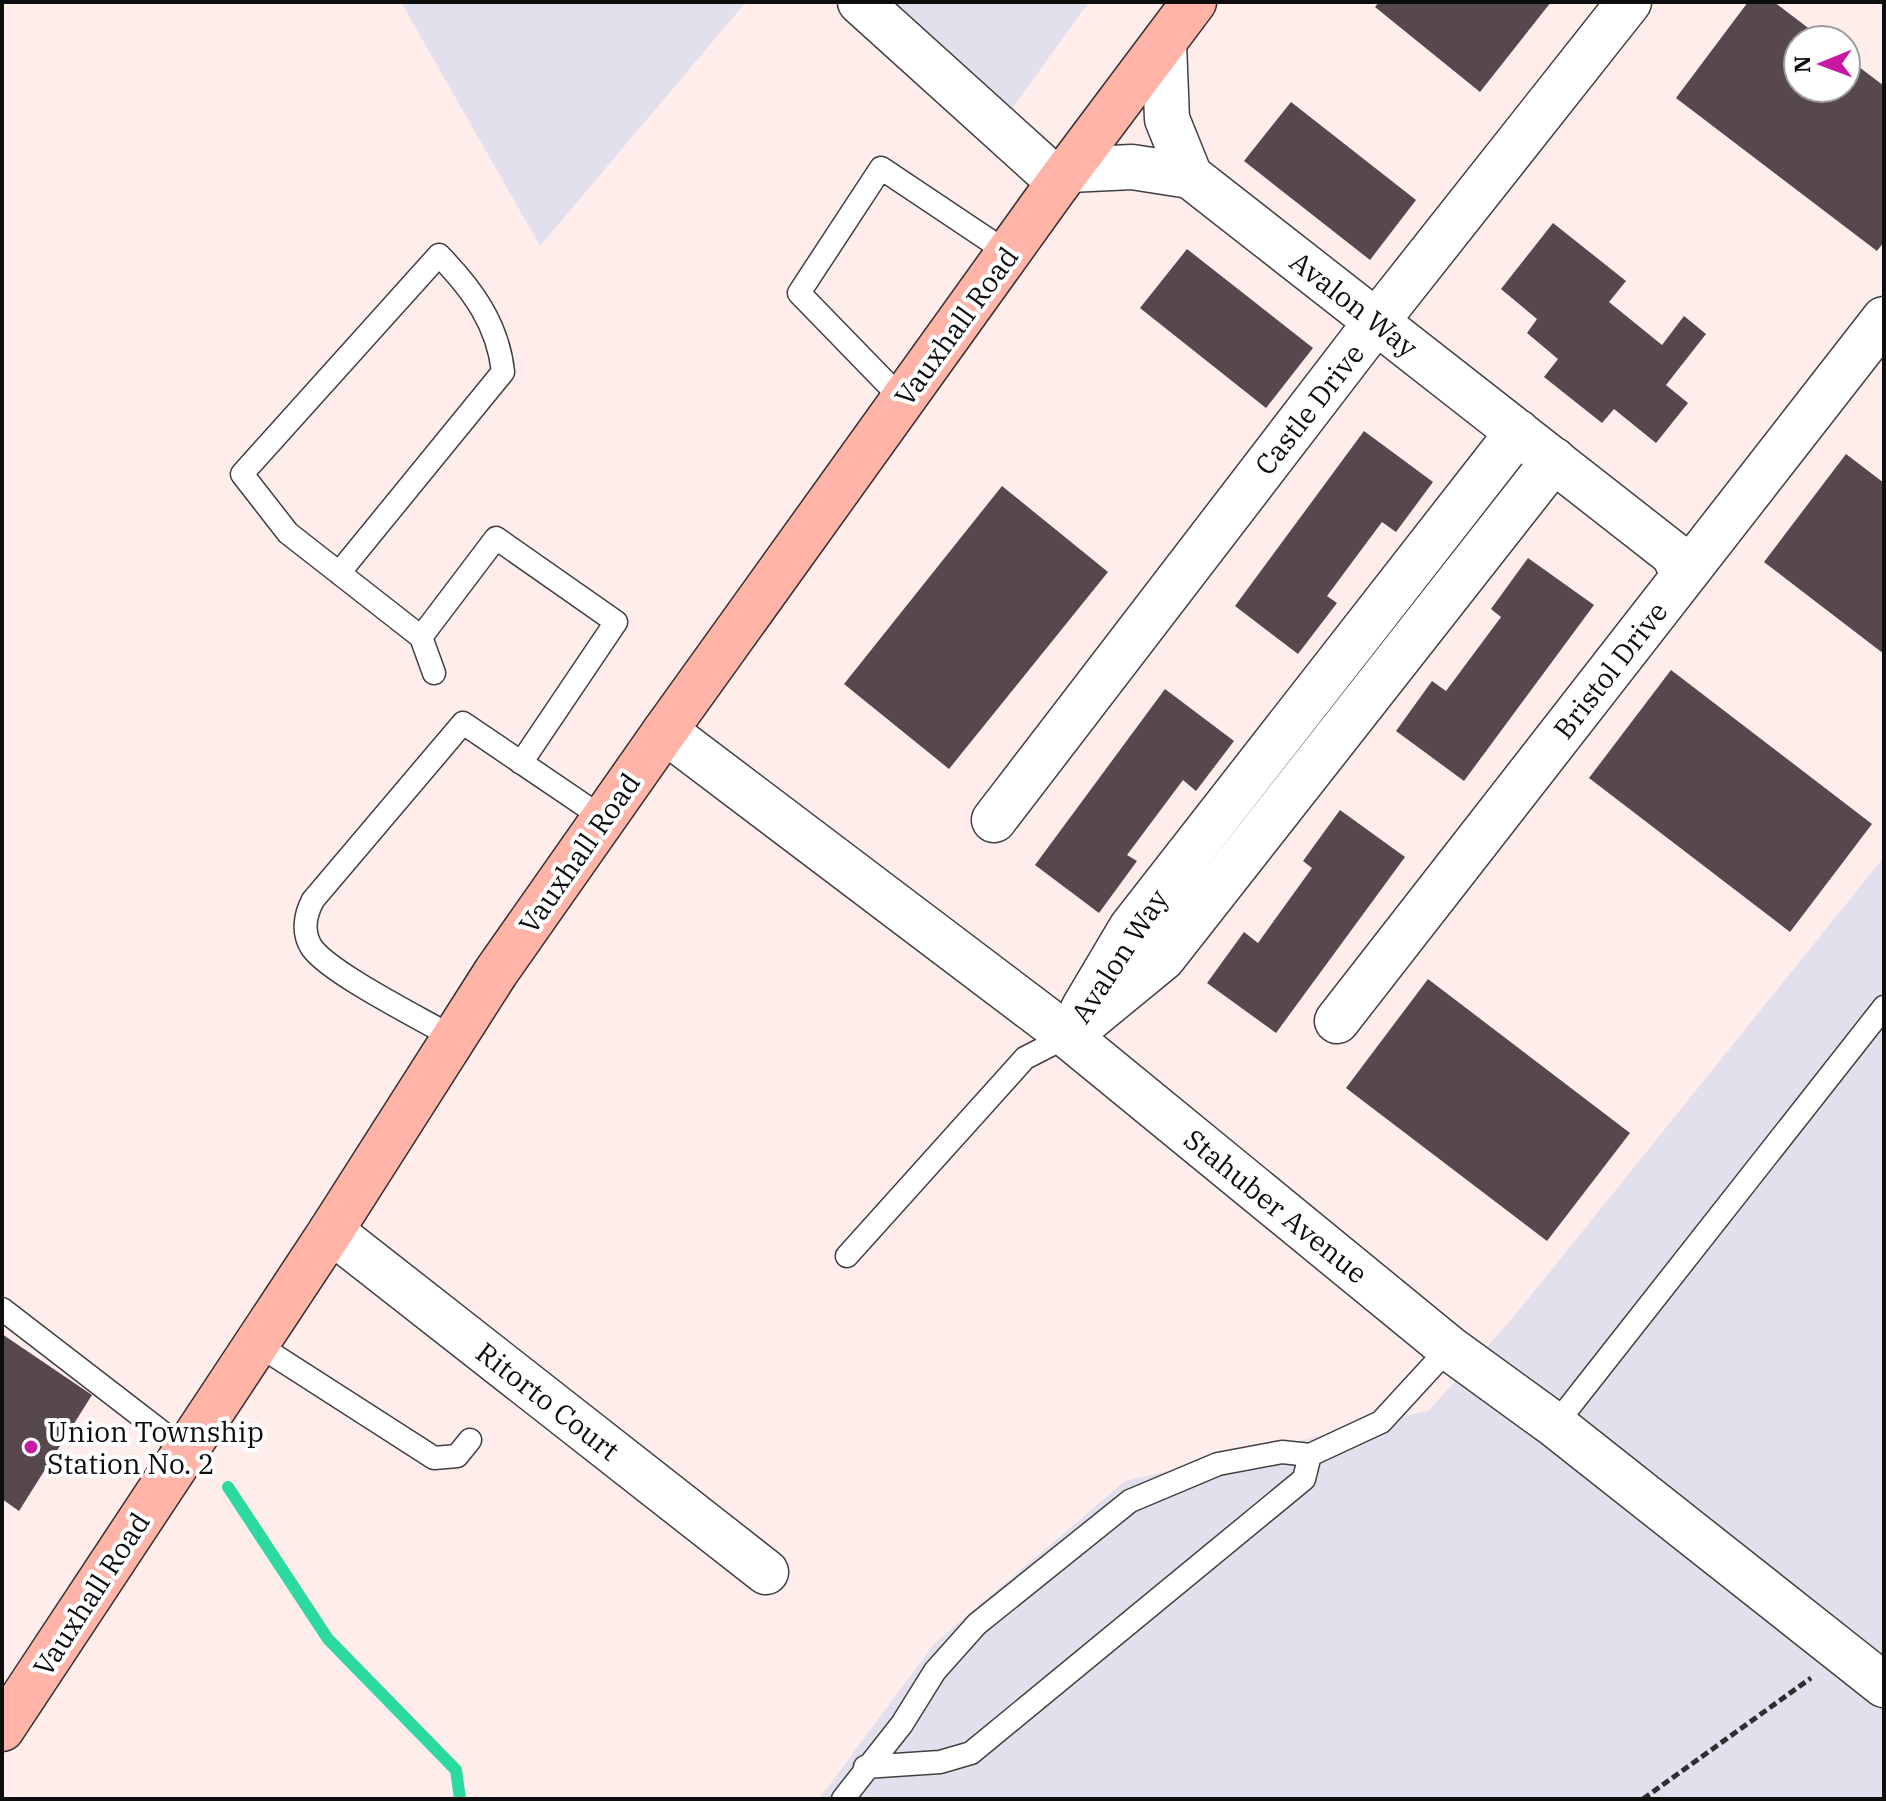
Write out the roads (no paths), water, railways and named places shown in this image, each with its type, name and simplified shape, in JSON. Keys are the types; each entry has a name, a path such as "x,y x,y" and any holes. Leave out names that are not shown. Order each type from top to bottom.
{"street":[{"path":"860,2 1064,176"},
{"name":"Vauxhall Road","path":"2,1729 331,1231 454,1038 603,818 1008,253 1194,2"},
{"name":"Castle Drive","path":"994,820 1376,322 1629,2"},
{"name":"Avalon Way","path":"1164,44 1167,119 1190,176"},
{"name":"Avalon Way","path":"1064,176 1132,167 1190,176 1673,554 1684,575"},
{"name":"Bristol Drive","path":"1337,1021 1884,319"},
{"name":"Avalon Way","path":"1068,1036 1131,928 1518,432"},
{"name":"Avalon Way","path":"1068,1036 1163,958 1554,460"},
{"name":"Stahuber Avenue","path":"665,731 1068,1036 1449,1348 1555,1425 1884,1685"},
{"name":"Ritorto Court","path":"331,1231 766,1572"}],"lane":[{"path":"903,400 799,293 881,168 1008,253"},
{"path":"339,573 503,372 500,342 475,297 439,255 242,474 288,533 339,573 421,637 434,673"},
{"path":"421,637 496,538 616,622 521,763"},
{"path":"455,701 463,723 603,818"},
{"path":"454,1038 325,962 311,947 306,924 313,900 463,723"},
{"path":"1555,1425 1884,1007"},
{"path":"847,1256 1025,1058 1068,1036"},
{"path":"2,1309 185,1450"},
{"path":"255,1343 434,1458 457,1456 470,1440"},
{"path":"843,1799 865,1767 902,1724 935,1671 977,1624 1130,1501 1218,1464 1282,1452 1310,1455 1381,1422 1449,1348"},
{"path":"865,1767 940,1762 971,1753 1304,1479 1310,1455"}],"waterway":[{"path":"228,1487 328,1639 456,1770 460,1799"}],"place":[{"name":"Union Township Station No. 2","path":"31,1447"}]}
